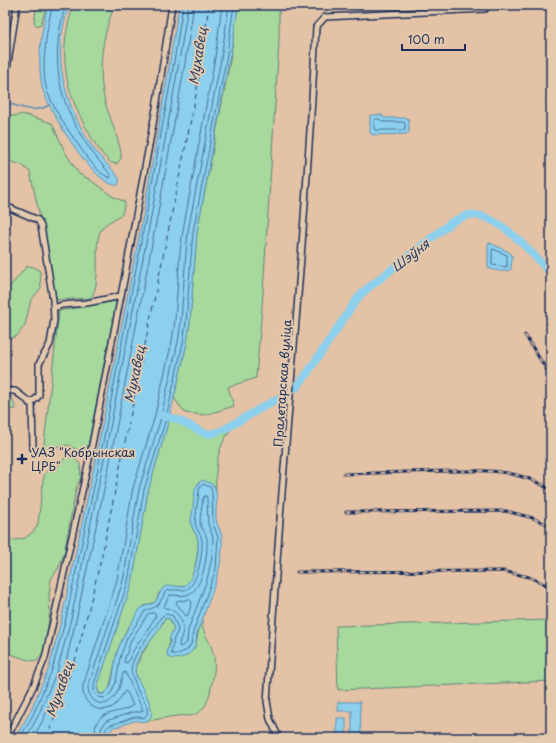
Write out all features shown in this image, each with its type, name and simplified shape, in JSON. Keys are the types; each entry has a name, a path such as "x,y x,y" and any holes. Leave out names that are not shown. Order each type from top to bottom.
{"street":[{"path":"6,75 17,5"},
{"path":"7,738 34,685 45,658 89,460 121,296 156,108 172,5"},
{"name":"Пралетарская вуліца","path":"280,738 270,719 267,701 281,504 288,436 310,147 316,27 325,17 485,9 485,5"},
{"path":"5,207 38,220 41,226 53,300 54,320 50,344 39,364 40,392 36,400 30,403"},
{"path":"54,308 62,305 87,303 121,296"},
{"path":"5,391 15,392 30,403 32,408 33,448"}],"green space":[{"path":"37,5 47,5 41,24 37,26 34,22"},
{"path":"74,5 115,5 104,40 101,78 105,102 121,153 121,158 117,164 111,163 95,144 73,100 66,70 65,54 66,38"},
{"path":"238,5 276,5 279,8 279,43 256,378 228,387 234,406 205,415 185,413 174,398 187,343 197,232 230,61"},
{"path":"22,114 52,123 65,152 79,174 89,179 112,196 125,202 122,214 106,224 100,232 97,249 97,281 91,298 55,300 45,240 30,172 22,165 5,160 5,115 16,116"},
{"path":"27,266 34,267 40,271 41,288 31,300 25,325 17,336 5,340 5,290 7,290"},
{"path":"115,301 116,305 87,451 85,454 68,445 45,449 44,444 59,311"},
{"path":"5,396 11,396 16,409 5,409"},
{"path":"170,417 202,432 211,434 221,432 235,424 224,440 218,456 216,491 215,486 199,482 197,485 191,523 198,540 197,557 189,582 180,587 168,586 159,593 156,601 144,606 127,629 118,649 109,690 106,693 101,694 98,691 98,684 132,583 148,491"},
{"path":"66,457 73,457 80,464 81,477 76,489 64,554 58,569 51,579 49,596 50,612 44,651 37,661 28,660 5,652 5,542 25,538 34,531 38,524 43,480 46,472 58,466"},
{"path":"166,618 170,619 174,629 171,635 167,654 171,658 189,653 193,650 202,621 203,630 214,657 213,679 206,704 203,709 195,715 146,721 149,719 149,701 141,687 135,669 142,654"},
{"path":"551,620 551,681 338,690 336,626"}],"water":[{"path":"48,5 70,5 64,23 61,42 63,77 67,95 91,145 97,154 119,178 118,185 108,182 97,174 85,161 62,128 42,87 40,56 43,24"},
{"name":"Мухавец","path":"179,5 238,5 197,232 187,343 168,423 148,491 132,583 98,684 97,688 99,694 104,694 110,687 118,649 141,608 155,602 163,588 171,586 184,586 191,579 196,565 198,545 191,523 195,490 197,485 202,480 212,484 216,491 216,520 222,537 219,569 198,630 196,644 191,652 184,657 176,659 168,657 167,651 170,644 170,637 174,629 170,619 166,618 137,660 135,671 136,676 152,712 146,721 134,721 121,726 113,727 110,732 113,738 15,738 29,714 49,668 62,617 95,462 143,216"},
{"path":"370,115 382,115 384,118 407,118 409,120 409,132 406,134 373,135 370,133"},
{"path":"490,243 512,255 511,269 499,271 488,267 488,244"},
{"path":"338,702 360,702 361,735 352,735 352,711 338,711"},
{"path":"337,718 346,718 346,738 337,738"}],"waterway":[{"path":"5,102 27,109 44,108 49,105"},
{"name":"Шэўня","path":"296,388 363,292 452,222 460,218 469,215 480,216 492,220 503,227 525,246 551,274"},
{"name":"Шэўня","path":"161,415 179,420 204,433 211,434 225,429 286,394"}],"ferry route":[{"path":"47,738 76,657 102,555 196,95 209,5"}],"railway":[{"path":"525,335 551,377"},
{"path":"344,474 431,471 495,471 527,478 551,490"},
{"path":"346,512 506,511 533,518 551,526"},
{"path":"297,572 503,571 529,577 551,587"}],"place":[{"name":"УАЗ \"Кобрынская ЦРБ\"","path":"22,459"}]}
